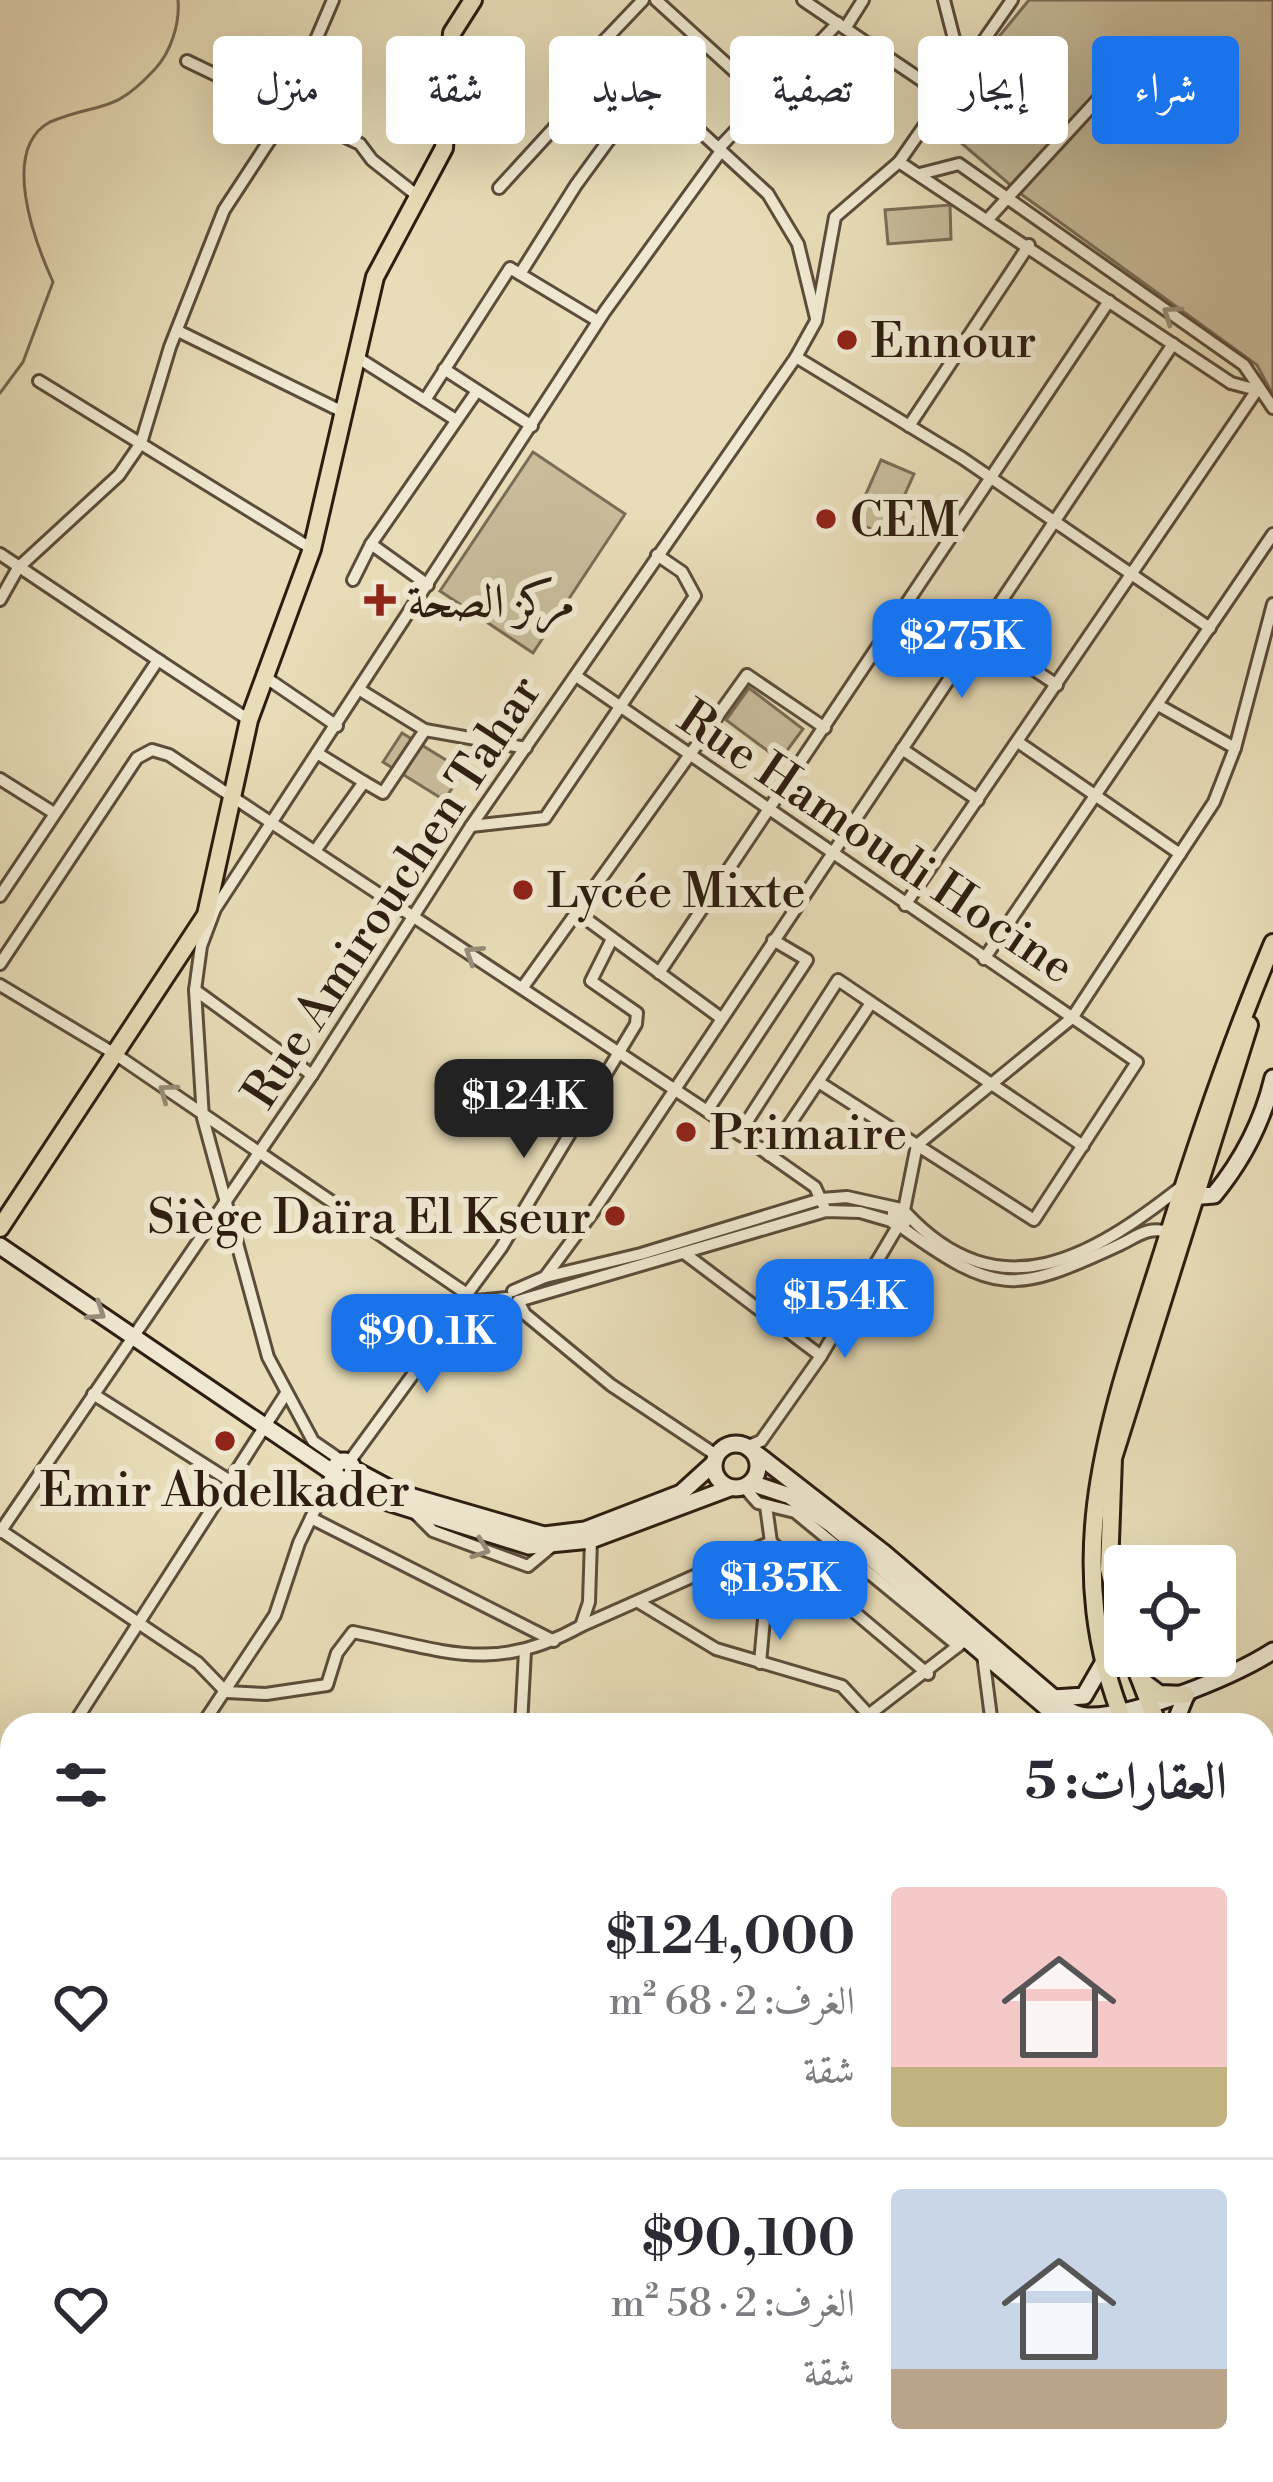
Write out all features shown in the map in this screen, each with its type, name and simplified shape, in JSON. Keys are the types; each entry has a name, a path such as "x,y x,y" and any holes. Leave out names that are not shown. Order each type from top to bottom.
{"main road":[{"path":"0,1228 196,937 212,894 249,720 312,549 375,277 435,172 449,124 452,33 473,0"},
{"path":"1110,1545 1113,1458 1190,1189 1273,946"},
{"path":"1190,1189 1202,1196 1214,1195 1262,1116 1273,1078"},
{"path":"1104,1642 1093,1551 1099,1468 1169,1232 1190,1189"},
{"path":"0,1246 264,1423 412,1510 529,1546 591,1540 742,1486 758,1466 748,1447"},
{"path":"341,1469 396,1492 544,1535 585,1530 681,1493 726,1446 748,1447 1078,1713"},
{"path":"715,1459 717,1479 790,1496 831,1524 962,1642 982,1652 1053,1713"},
{"path":"1129,1713 1149,1701 1186,1695 1273,1651"},
{"path":"1051,1695 1066,1700 1084,1696 1104,1661"},
{"path":"1111,1677 1121,1713"},
{"path":"1138,1677 1155,1713"},
{"path":"1139,1677 1159,1694 1186,1695"},
{"path":"1170,1713 1186,1695"}],"street":[{"path":"318,36 333,0"},
{"path":"609,36 643,0"},
{"path":"656,0 730,67"},
{"path":"803,0 918,77"},
{"path":"830,36 862,0"},
{"path":"944,0 953,36"},
{"path":"986,36 1012,0"},
{"path":"188,61 213,73"},
{"path":"989,218 1010,202 1092,106"},
{"path":"817,321 835,217 898,162 918,131"},
{"path":"499,188 549,133"},
{"path":"706,136 768,194 798,244 817,321"},
{"path":"341,1469 313,1441 268,1357 203,1118 195,989 201,946 215,909 598,321 730,137"},
{"path":"0,600 18,568 119,476 141,443 224,210 265,144"},
{"path":"360,144 372,160 419,197"},
{"path":"520,274 606,144"},
{"path":"898,162 989,218 1231,383 1257,389"},
{"path":"920,174 959,164 1244,365 1273,408"},
{"path":"910,426 1029,245"},
{"path":"424,400 510,268 598,321"},
{"path":"658,973 1108,301"},
{"name":"Rue Amirouchen Tahar","path":"0,1531 259,1155 471,826 817,321"},
{"path":"178,331 341,411"},
{"path":"1205,366 1213,343"},
{"path":"545,1277 1173,344"},
{"path":"355,356 456,420"},
{"path":"796,357 988,476 1210,628"},
{"path":"444,369 532,426"},
{"path":"39,381 312,549"},
{"path":"905,904 1257,389"},
{"path":"353,580 371,544 477,391"},
{"path":"984,959 1273,534"},
{"path":"371,544 428,585"},
{"path":"0,554 249,720"},
{"path":"471,826 545,818 695,596 682,572 657,555"},
{"path":"748,1447 761,1441 821,1356 899,1218 917,1145 1072,1018 1214,802 1235,748 1273,604"},
{"path":"980,634 1057,685"},
{"path":"0,896 158,660 249,720"},
{"path":"523,987 747,675 825,728"},
{"name":"Rue Hamoudi Hocine","path":"576,676 1137,1064 1083,1146"},
{"path":"266,677 337,726"},
{"path":"360,690 425,730 526,748"},
{"path":"1158,705 1235,748"},
{"path":"317,753 383,794 425,730"},
{"path":"1018,742 1180,854"},
{"path":"902,749 978,800"},
{"path":"0,964 137,758 152,750 169,755 620,1052 815,1187 824,1205"},
{"path":"0,779 54,813"},
{"path":"315,851 364,782"},
{"path":"578,913 722,1018"},
{"path":"211,1713 275,1615 311,1518 341,1469 501,1248 620,1052 637,1013 591,982 612,938"},
{"path":"707,1111 807,960 773,940"},
{"path":"739,1133 838,980 1083,1146 1034,1220 820,1083"},
{"path":"0,985 115,1054 466,1298 513,1297 685,1252 847,1197 994,1267 1022,1271 1118,1235 1190,1189"},
{"path":"195,989 312,1075"},
{"path":"769,1155 871,1003"},
{"path":"513,1297 545,1277 824,1205"},
{"path":"899,1218 964,1265 1012,1283 1066,1269 1145,1229 1169,1232"},
{"path":"685,1252 821,1356"},
{"path":"513,1297 525,1314 611,1384 715,1459"},
{"path":"93,1394 227,1479"},
{"path":"80,1713 285,1395"},
{"path":"640,1603 716,1649 842,1687 871,1713 962,1642 795,1512 766,1506 742,1486"},
{"path":"760,1663 770,1542 766,1506"},
{"path":"311,1518 554,1641"},
{"path":"0,1531 197,1663 226,1692 319,1689 327,1684 337,1653 353,1632 468,1659 525,1651 770,1542"},
{"path":"581,1626 589,1602 591,1540"},
{"path":"770,1542 928,1673"},
{"path":"522,1713 525,1651"},
{"path":"982,1652 990,1713"}],"shaded area":[{"path":"1029,0 1273,0 1273,395 1257,365 1021,194 962,144 1068,144 1068,36 999,36"},
{"path":"950,205 951,239 888,244 885,210"},
{"path":"533,452 625,514 533,653 440,591"},
{"path":"881,460 914,474 886,536 854,521"},
{"path":"749,688 803,729 780,760 726,720"},
{"path":"402,733 464,771 444,800 383,762"}],"waterway":[{"path":"0,393 23,362 53,282 26,196 27,152 35,135 50,122 116,101 155,69 173,37 178,0"}],"place":[{"name":"Ennour","path":"847,340"},
{"name":"CEM","path":"826,519"},
{"name":"مركز الصحة","path":"380,600"},
{"name":"Lycée Mixte","path":"523,890"},
{"name":"Primaire","path":"686,1132"},
{"name":"Siège Daïra El Kseur","path":"615,1216"},
{"name":"Emir Abdelkader","path":"225,1441"}]}
